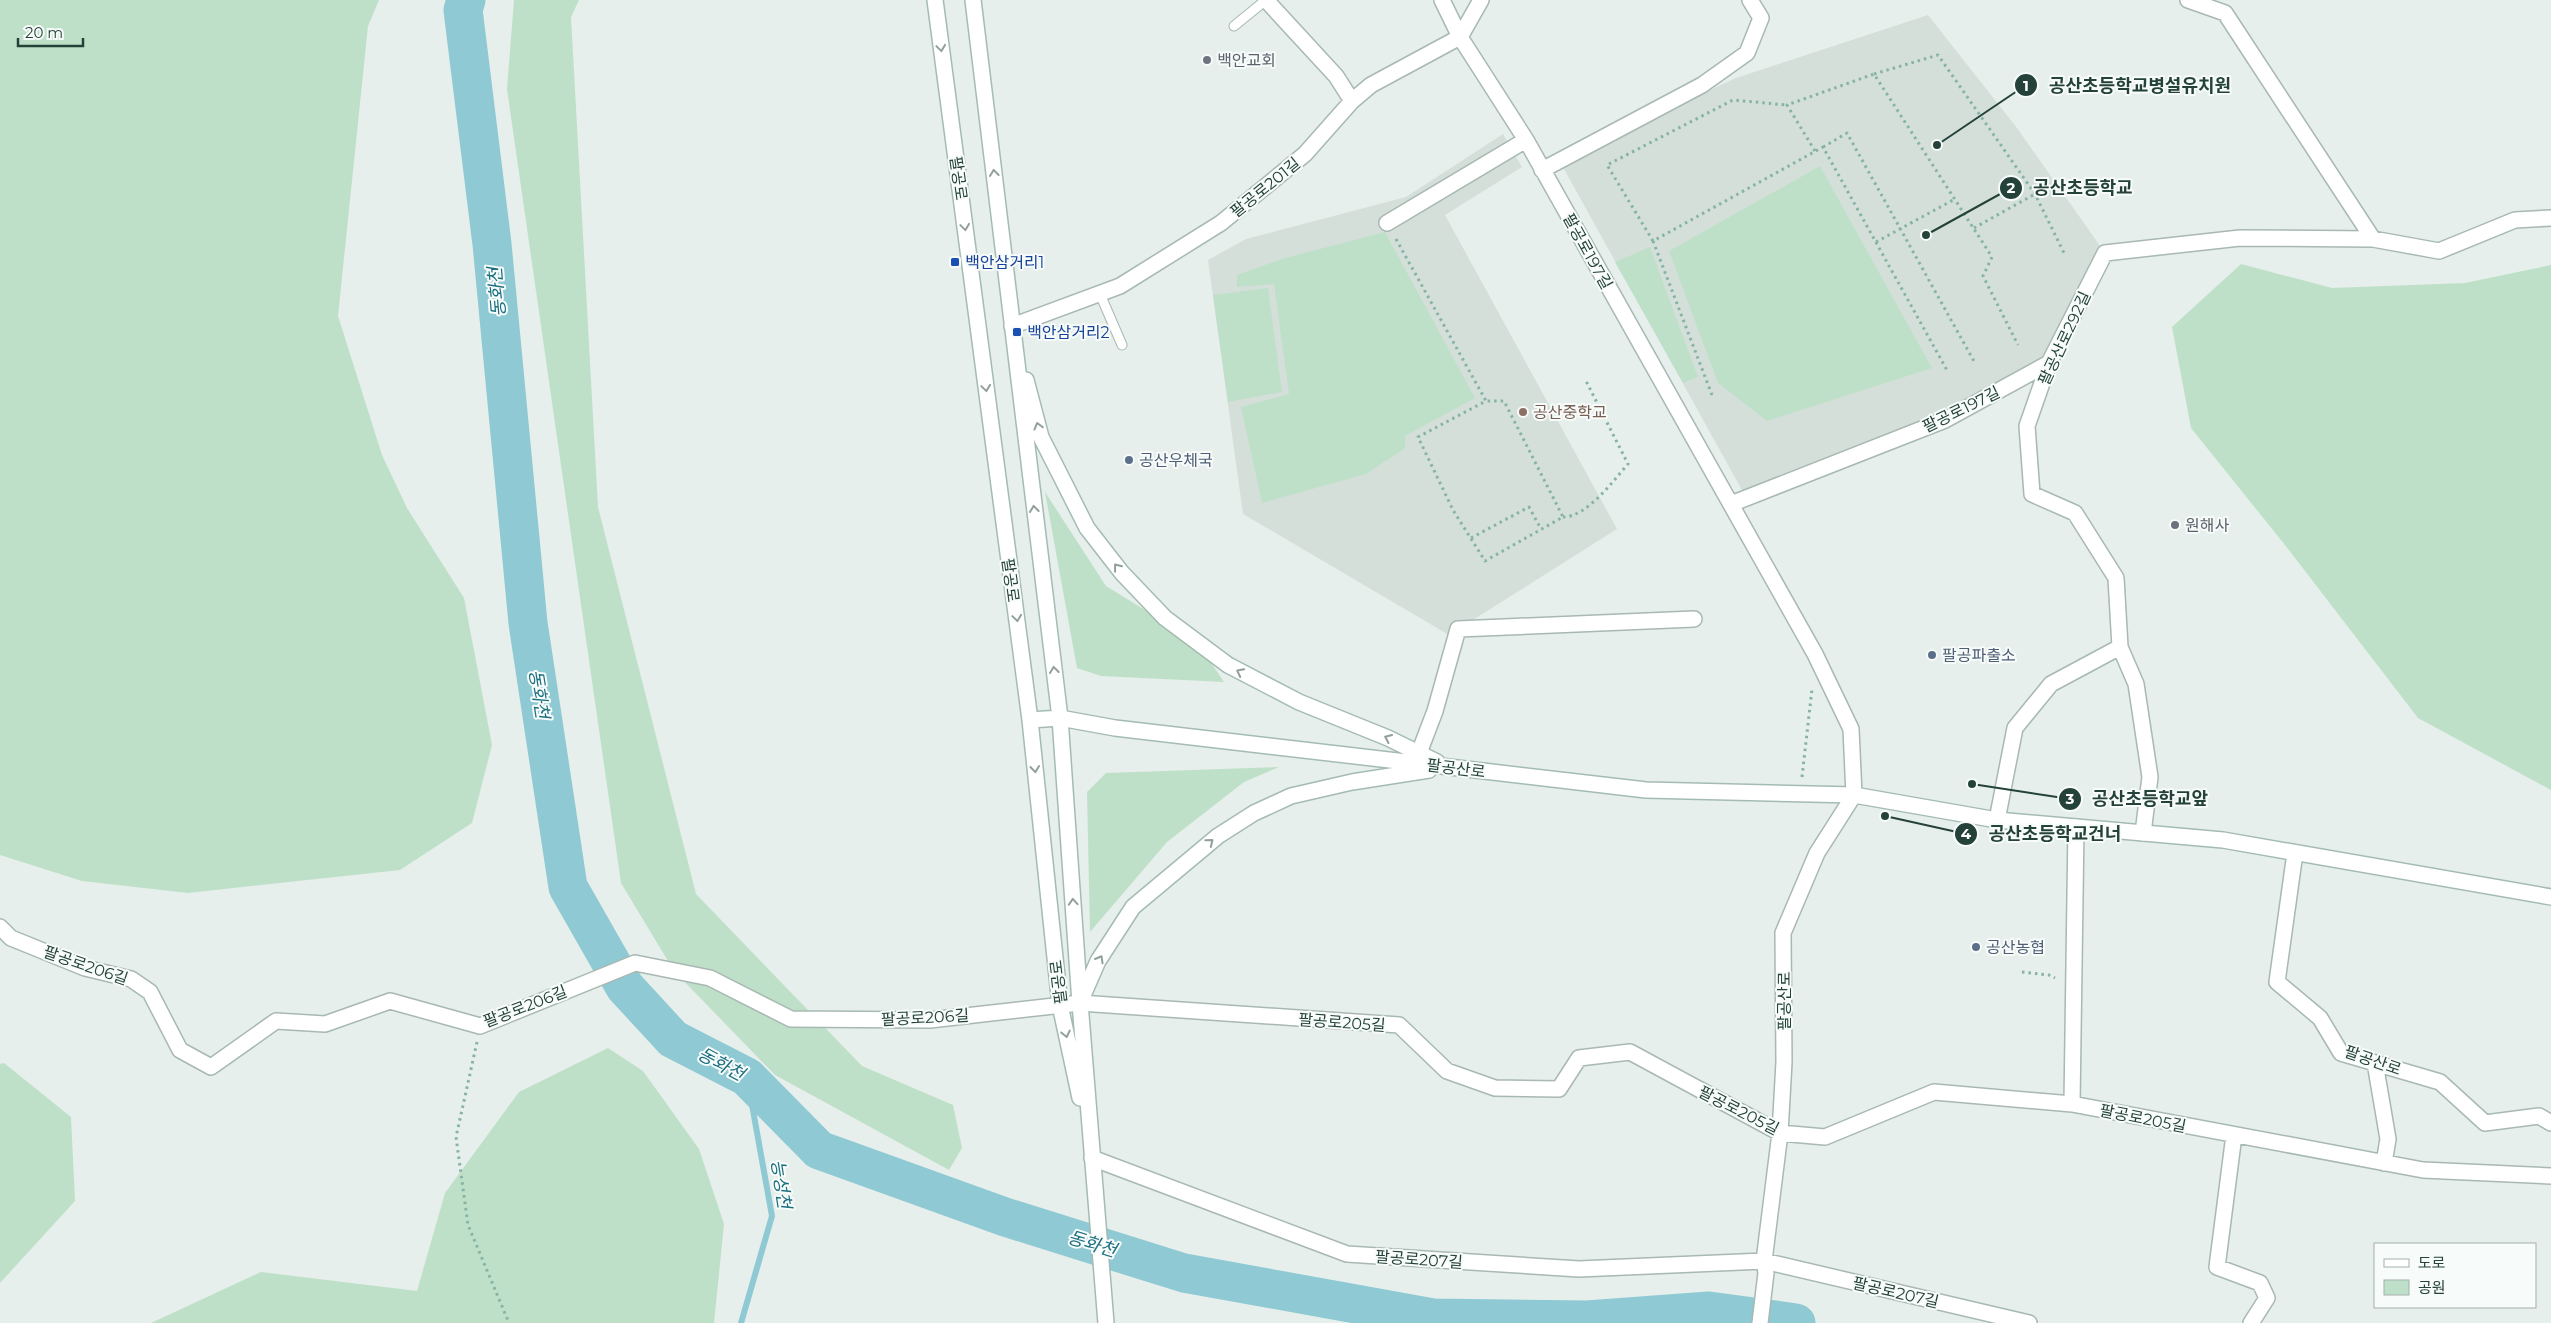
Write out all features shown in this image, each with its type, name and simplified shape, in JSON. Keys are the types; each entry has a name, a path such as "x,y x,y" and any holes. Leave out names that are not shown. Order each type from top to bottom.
{"street":[{"name":"팔공로","path":"935,0 1030,720 1060,1005 1092,1158"},
{"name":"팔공로","path":"974,0 1060,718 1080,1003 1106,1323"},
{"path":"1266,0 1336,76 1352,101"},
{"name":"팔공로197길","path":"1442,0 1460,37 1526,140 1815,654 1851,730 1854,795"},
{"path":"1460,37 1481,0"},
{"path":"1542,170 1702,85 1747,53 1761,18 1750,0"},
{"path":"2188,0 2225,13 2373,240"},
{"name":"팔공로201길","path":"1012,326 1120,286 1221,223 1305,154 1352,101 1371,85 1460,37"},
{"path":"1387,223 1526,140"},
{"name":"팔공산로292길","path":"2143,833 2150,777 2136,684 2120,647 2116,578 2075,513 2032,494 2027,426 2050,364 2105,253 2240,238 2373,240 2439,251 2514,220 2551,218"},
{"path":"1012,326 1041,437 1087,528 1122,573 1165,618 1228,665 1299,702 1388,738 1448,767"},
{"name":"팔공로197길","path":"1731,504 1945,420 2050,364"},
{"path":"1418,753 1435,711 1458,629 1694,619"},
{"path":"1997,820 2015,728 2051,684 2120,647"},
{"name":"팔공산로","path":"1030,720 1060,718 1125,730 1646,790 1854,795 1997,820 2223,840 2551,897"},
{"path":"1080,1003 1098,961 1133,907 1218,836 1254,812 1291,796 1352,782 1448,767"},
{"name":"팔공산로","path":"1760,1323 1780,1134 1784,1062 1783,932 1817,853 1854,795"},
{"path":"2072,1104 2076,827"},
{"name":"팔공산로","path":"2294,853 2277,982 2320,1018 2341,1052 2440,1082 2485,1123 2539,1116 2551,1123"},
{"name":"팔공로206길","path":"0,927 11,938 85,968 131,979 150,992 180,1050 211,1068 276,1021 325,1024 390,1001 480,1026 635,963 710,978 791,1020 930,1020 1080,1003"},
{"name":"팔공로205길","path":"1080,1003 1399,1025 1447,1071 1495,1088 1559,1088 1579,1058 1630,1052 1780,1134 1825,1137 1934,1092 2072,1104 2423,1170 2551,1176"},
{"path":"2375,1063 2388,1139 2384,1163"},
{"path":"2234,1135 2217,1267 2260,1283 2267,1298 2251,1323"},
{"name":"팔공로207길","path":"1092,1158 1347,1254 1579,1269 1765,1267 2029,1323"}],"lane":[{"path":"1234,26 1266,0"},
{"path":"1100,294 1122,345"}],"path":[{"path":"1712,395 1653,241 1607,164 1733,100 1787,105 1874,74 1938,55 2035,194 2065,255"},
{"path":"1874,74 1992,256 1983,276 2018,345"},
{"path":"1787,105 1815,151"},
{"path":"1653,241 1847,133 1975,363"},
{"path":"1823,147 1948,372"},
{"path":"1974,228 2035,194"},
{"path":"1876,242 1955,199"},
{"path":"1387,223 1486,401"},
{"path":"1563,517 1504,401 1486,401 1418,438 1453,510 1485,561 1563,517 1571,517 1593,502 1628,464 1585,380"},
{"path":"1470,538 1530,506 1541,529"},
{"path":"1800,794 1815,654"},
{"path":"2022,972 2049,975 2074,988"},
{"path":"480,1026 456,1137 468,1225 509,1323"}],"shaded area":[{"path":"1928,15 2017,128 2105,253 2049,363 1945,420 1747,498 1753,510 1559,160 1736,78"},
{"path":"1503,134 1522,167 1445,215 1617,529 1449,635 1243,514 1208,260 1246,239 1406,197"}],"green space":[{"path":"0,0 379,0 368,26 338,316 382,455 407,508 464,598 492,745 472,823 400,870 188,893 82,881 0,855"},
{"path":"514,0 579,0 571,17 598,507 696,894 862,1066 953,1105 962,1148 949,1170 775,1075 674,971 621,883 507,89"},
{"path":"1820,166 1932,368 1767,421 1718,383 1669,251"},
{"path":"1385,232 1475,398 1405,436 1405,448 1366,474 1262,503 1241,407 1289,394 1274,284 1237,287 1237,275 1285,258"},
{"path":"1650,247 1698,377 1683,383 1615,262"},
{"path":"2241,264 2332,288 2465,283 2551,265 2551,790 2418,718 2285,545 2191,428 2172,327"},
{"path":"1268,288 1282,392 1228,402 1213,295"},
{"path":"1045,492 1106,586 1197,642 1224,682 1101,676 1077,668"},
{"path":"1279,767 1244,782 1167,842 1090,932 1087,792 1106,773"},
{"path":"608,1048 643,1071 699,1149 724,1224 714,1323 151,1323 261,1272 417,1291 445,1193 519,1092"},
{"path":"4,1063 71,1117 75,1201 0,1283 0,1064"}],"waterway":[{"name":"동화천","path":"466,0 463,10 492,244 528,623 568,887 625,987 673,1039 747,1077 819,1150 1005,1217 1184,1273 1433,1318 1587,1320 1709,1311 1796,1323"},
{"name":"능성천","path":"741,1323 772,1216 747,1077"}],"place":[{"name":"백안교회","path":"1207,60"},
{"name":"공산초등학교병설유치원","path":"1937,145"},
{"name":"공산초등학교","path":"1926,235"},
{"name":"백안삼거리1","path":"955,262"},
{"name":"백안삼거리2","path":"1017,332"},
{"name":"공산중학교","path":"1523,412"},
{"name":"공산우체국","path":"1129,460"},
{"name":"원해사","path":"2175,525"},
{"name":"팔공파출소","path":"1932,655"},
{"name":"공산초등학교앞","path":"1972,784"},
{"name":"공산초등학교건너","path":"1885,816"},
{"name":"공산농협","path":"1976,947"}]}
